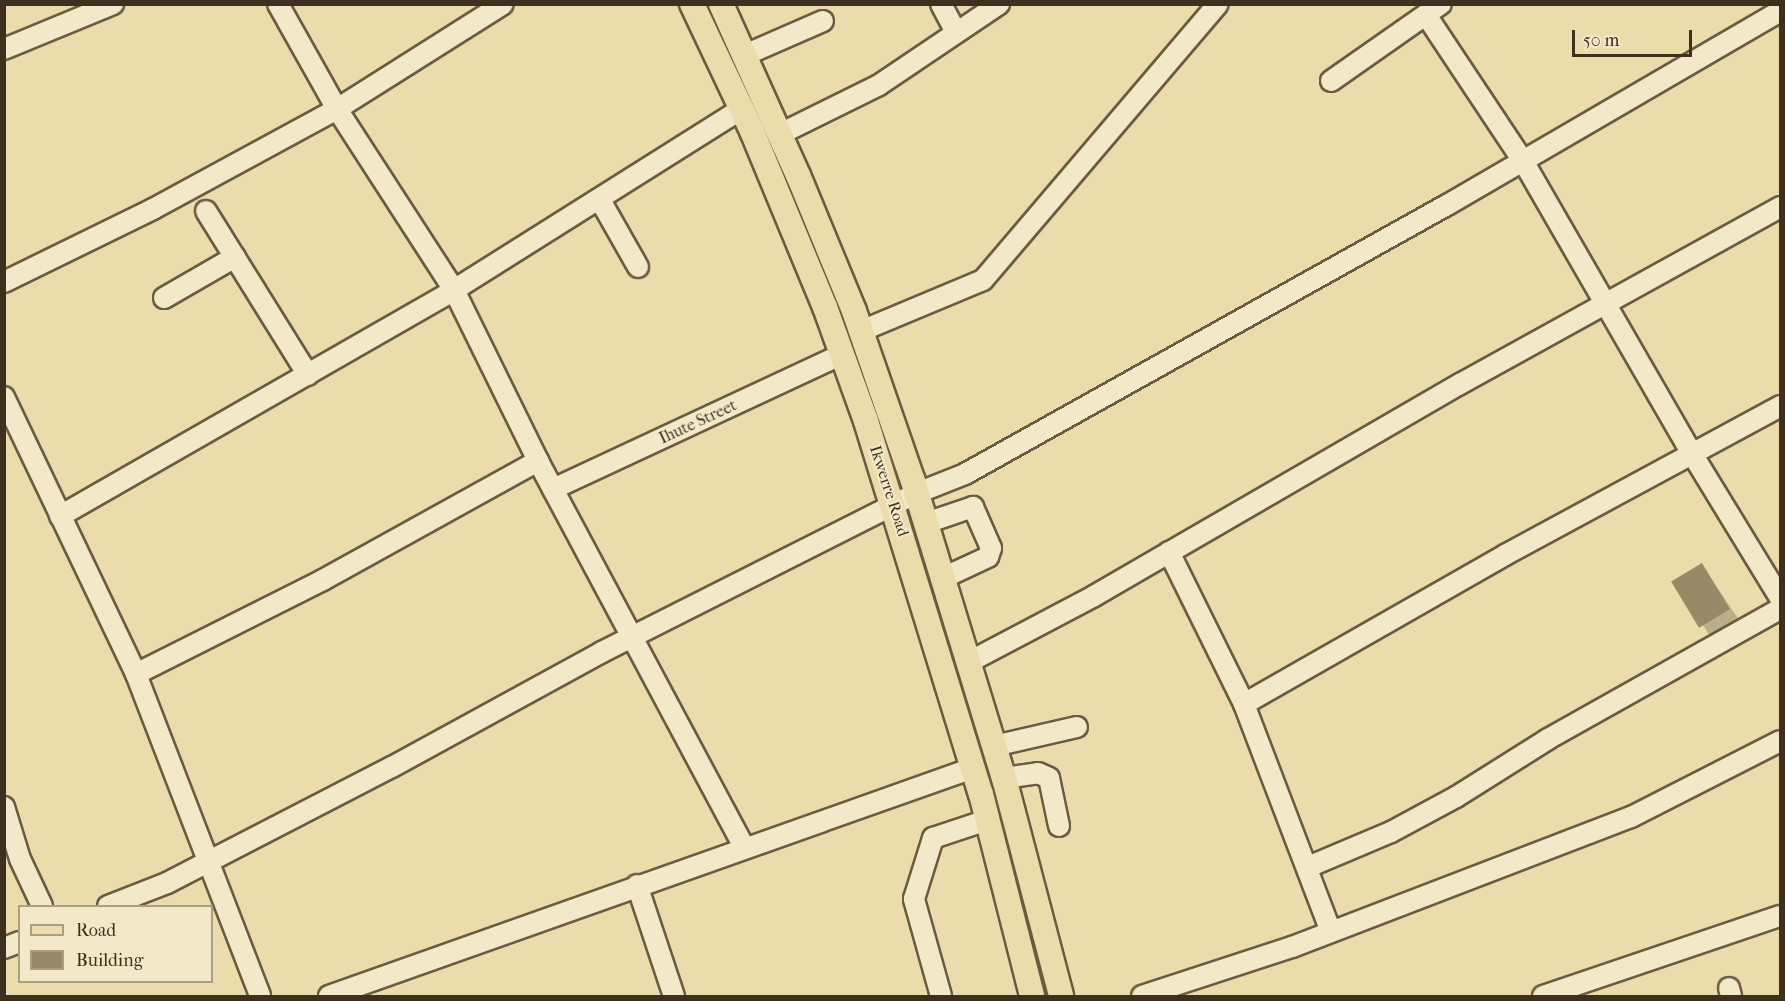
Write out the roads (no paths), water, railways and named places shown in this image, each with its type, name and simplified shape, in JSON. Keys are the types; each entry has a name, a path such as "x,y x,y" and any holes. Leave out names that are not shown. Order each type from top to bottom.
{"main road":[{"name":"Ikwerre Road","path":"692,4 741,109 842,354 893,506 973,768 1032,996"},
{"name":"Ikwerre Road","path":"721,4 780,134 861,331 917,493 1004,778 1061,996"}],"street":[{"path":"4,49 113,4"},
{"path":"278,4 337,109 454,290 538,462 744,847"},
{"path":"4,282 153,209 337,109 503,4"},
{"path":"941,4 956,32"},
{"path":"780,134 879,85 999,4"},
{"path":"861,331 983,280 1218,4"},
{"path":"1331,81 1433,10 1607,302 1691,452 1780,598"},
{"path":"110,905 206,863 633,636 917,493 986,463 1524,161 1780,11"},
{"path":"745,55 823,21"},
{"path":"60,516 454,290 741,109"},
{"path":"600,200 638,267"},
{"path":"969,662 1170,552 1607,302 1780,207"},
{"path":"206,211 308,375"},
{"path":"164,298 235,257"},
{"name":"Ihute Street","path":"553,489 842,354"},
{"path":"4,397 136,674 206,863 260,996"},
{"path":"1244,704 1691,452 1780,406"},
{"path":"136,674 322,580 538,462"},
{"path":"926,523 973,507 991,549 988,557 943,578"},
{"path":"1170,552 1244,704 1331,932"},
{"path":"1308,867 1391,832 1456,797 1548,739 1780,609"},
{"path":"994,746 1077,727"},
{"path":"1142,996 1331,932 1631,818 1780,741"},
{"path":"329,996 744,847 973,768"},
{"path":"1004,778 1038,773 1049,778 1059,826"},
{"path":"4,807 20,860 42,905"},
{"path":"941,996 914,899 933,838 987,820"},
{"path":"637,885 674,996"},
{"path":"1543,996 1780,916"}]}
